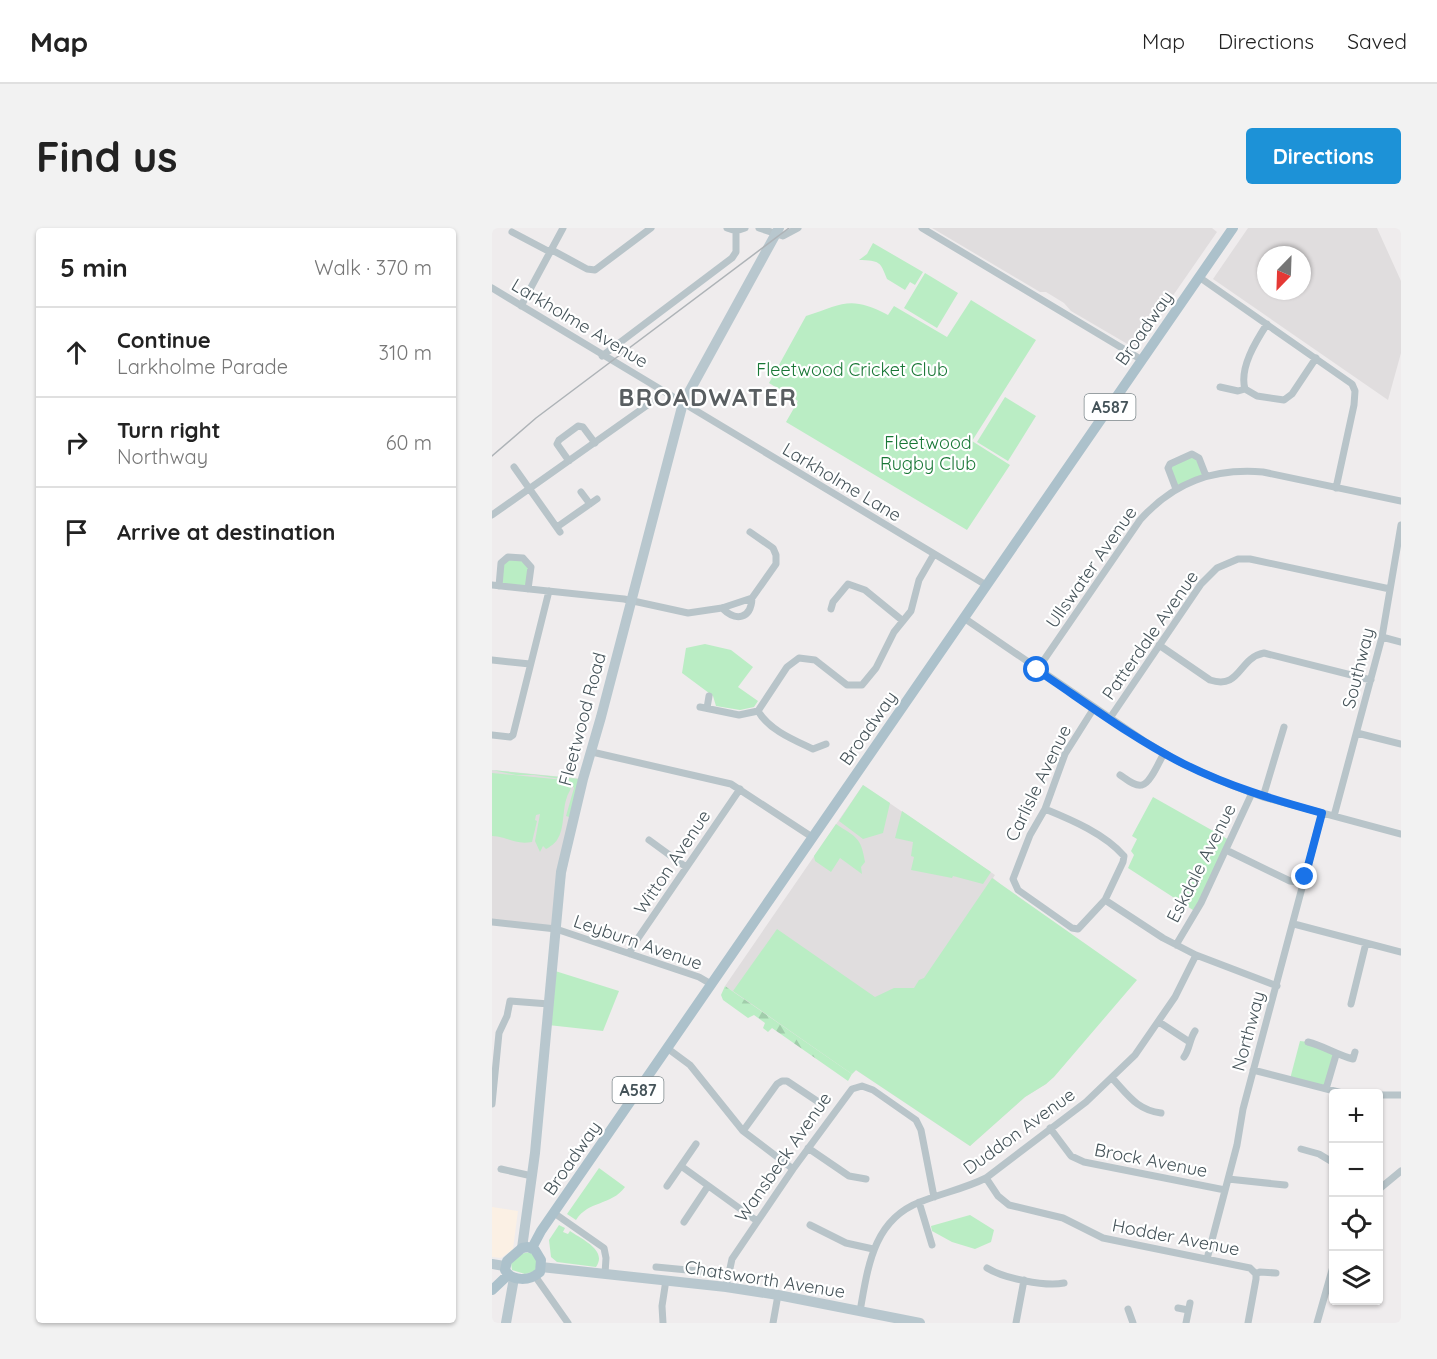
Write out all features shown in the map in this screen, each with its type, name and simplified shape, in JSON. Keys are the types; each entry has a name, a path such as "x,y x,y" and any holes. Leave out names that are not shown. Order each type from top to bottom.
{"main road":[{"name":"Broadway","path":"527,1248 554,1213 1233,228"},
{"path":"509,1273 528,1279 538,1272 540,1255 527,1248"},
{"name":"A587","path":"492,1290 509,1273 509,1258 527,1248"}],"street":[{"path":"521,306 563,228"},
{"path":"512,232 587,269 595,270 651,228"},
{"path":"727,228 736,231 745,228"},
{"path":"759,228 777,231 786,236 798,228"},
{"path":"922,228 1142,360"},
{"path":"602,356 735,255 736,231"},
{"name":"Fleetwood Road","path":"527,1248 561,872 583,779 592,752 682,403 777,231"},
{"path":"1199,277 1347,379 1355,390 1354,405 1336,488"},
{"name":"Larkholme Avenue","path":"492,288 682,403"},
{"path":"1267,324 1248,362 1243,382 1245,389 1257,396 1284,400 1292,394 1316,358"},
{"path":"1220,387 1238,391 1245,389"},
{"path":"492,515 649,404 660,390"},
{"name":"Larkholme Lane","path":"682,403 986,585"},
{"path":"569,461 557,444 578,426 583,427 594,443"},
{"path":"1176,489 1168,468 1192,454 1199,458 1206,476"},
{"path":"514,467 558,529 597,499"},
{"name":"Ullswater Avenue","path":"1037,670 1140,520 1161,499 1176,489 1206,476 1225,472 1253,471 1401,501"},
{"path":"581,492 590,504"},
{"name":"Southway","path":"1334,816 1382,637 1401,525"},
{"path":"722,608 728,614 736,617 743,616 750,611 752,598 776,564 773,548 750,532"},
{"path":"709,696 704,708 739,715 758,711 787,667 799,658 815,660 847,686 862,685 873,673 889,641 911,611 919,580 934,554"},
{"path":"528,589 531,567 523,558 508,556 501,563 495,585 528,589 631,600 688,613 722,608 752,598"},
{"name":"Patterdale Avenue","path":"1110,718 1209,575 1217,568 1238,560 1261,560 1390,589"},
{"path":"831,609 833,602 848,584 865,590 903,621"},
{"path":"492,735 510,737 513,735 549,591"},
{"path":"964,618 1094,708 1164,753 1209,776 1263,797 1401,834"},
{"path":"1382,637 1401,642"},
{"path":"1160,645 1210,680 1217,682 1231,680 1247,661 1255,655 1264,653 1371,680"},
{"path":"492,660 530,664"},
{"name":"Carlisle Avenue","path":"1094,708 1065,754 1045,809 1030,835 1014,873 1014,884 1018,890 1072,928 1078,929 1105,900"},
{"path":"758,711 772,728 814,753 826,744"},
{"path":"1263,797 1284,727"},
{"path":"1357,733 1401,744"},
{"path":"592,752 731,784 812,837"},
{"path":"1120,775 1143,786 1148,782 1164,753"},
{"name":"Witton Avenue","path":"630,954 740,789"},
{"name":"Eskdale Avenue","path":"1176,945 1200,903 1252,793"},
{"path":"1045,809 1085,827 1118,849 1124,856 1105,900 1176,945 1276,986"},
{"name":"Northway","path":"1207,1259 1237,1145 1253,1070 1322,813"},
{"path":"649,840 686,867"},
{"path":"1226,850 1290,881 1304,883"},
{"name":"Leyburn Avenue","path":"492,922 556,929 699,977 711,984"},
{"path":"1294,924 1401,952"},
{"path":"1351,1004 1366,943"},
{"name":"Duddon Avenue","path":"860,1311 873,1249 881,1233 893,1218 918,1202 965,1188 986,1178 1086,1102 1135,1055 1175,997 1196,955"},
{"path":"492,1104 494,1059 498,1034 507,1016 510,1001 549,1004"},
{"path":"1159,1022 1188,1041"},
{"path":"1184,1058 1188,1041 1195,1031"},
{"path":"1308,1042 1336,1055 1353,1059 1355,1052"},
{"path":"667,1048 690,1065 743,1131 793,1169"},
{"path":"1326,1089 1336,1055"},
{"path":"1253,1070 1329,1090"},
{"path":"1112,1078 1140,1107 1161,1113"},
{"path":"743,1131 777,1084 782,1081 787,1081 820,1104"},
{"name":"Wansbeck Avenue","path":"726,1287 732,1259 847,1092 857,1087 868,1088 911,1116 919,1124 934,1197"},
{"path":"1383,1095 1401,1095"},
{"name":"Brock Avenue","path":"1050,1128 1071,1156 1077,1160 1225,1190"},
{"path":"667,1186 696,1144"},
{"path":"808,1148 849,1176 866,1179"},
{"path":"1301,1149 1319,1154 1329,1160"},
{"path":"681,1166 757,1221"},
{"path":"501,1170 532,1176"},
{"path":"1383,1186 1401,1171"},
{"name":"Hodder Avenue","path":"986,1178 998,1196 1009,1205 1063,1218 1103,1238 1246,1266 1256,1274 1248,1323"},
{"path":"1228,1179 1285,1185"},
{"path":"684,1222 708,1186"},
{"path":"918,1202 932,1245"},
{"path":"554,1213 604,1248 605,1274"},
{"path":"810,1225 846,1244 873,1249"},
{"path":"492,1264 509,1273 506,1323"},
{"path":"656,1267 719,1273"},
{"path":"987,1268 996,1274 1024,1280 1054,1285 1064,1283"},
{"path":"687,1282 688,1270"},
{"path":"538,1272 568,1323"},
{"name":"Chatsworth Avenue","path":"538,1272 605,1274 726,1287 920,1323"},
{"path":"1256,1274 1276,1273"},
{"path":"663,1323 662,1306 666,1280"},
{"path":"1016,1323 1024,1280"},
{"path":"1317,1323 1329,1281"},
{"path":"773,1323 778,1295"},
{"path":"1178,1308 1189,1306 1186,1323"},
{"path":"1128,1309 1133,1323"}],"shaded area":[{"path":"932,228 1212,228 1217,232 1136,349 1071,311 1064,303 1046,292 1040,292"},
{"path":"1248,228 1377,228 1401,281 1401,353 1388,400 1213,279"},
{"path":"492,770 583,779 556,929 492,922"},
{"path":"863,785 995,875 993,878 1005,888 1069,934 1069,1057 1046,1084 1025,1097 970,1146 856,1070 852,1074 725,986"},
{"path":"492,1207 518,1211 513,1249 501,1258 492,1257"}],"green space":[{"path":"873,243 923,272 915,285 910,282 905,290 887,279 878,263 859,260 867,254"},
{"path":"925,273 958,293 937,328 904,308"},
{"path":"971,300 1036,340 972,441 1010,465 967,530 786,422 798,401 769,383 806,316 838,305 855,303 888,315 894,306 947,337"},
{"path":"1005,397 1036,416 1008,461 977,442"},
{"path":"1196,455 1206,476 1176,489 1170,464"},
{"path":"508,557 523,558 531,567 528,589 499,586 501,563"},
{"path":"705,644 731,650 753,667 738,687 758,701 754,707 740,710 716,706 713,696 682,673 686,648"},
{"path":"492,770 580,779 569,817 566,816 574,788 568,780 516,775"},
{"path":"492,773 564,780 570,783 560,836 554,844 546,849 543,846 540,852 535,841 540,814 536,815 535,820 537,821 532,842 492,836"},
{"path":"863,785 890,803 883,833 863,839 839,821"},
{"path":"1153,797 1231,841 1196,912 1128,868 1134,855 1131,851 1137,839 1132,836"},
{"path":"902,811 991,872 983,884 953,876 952,878 911,870 914,857 911,856 913,842 895,838"},
{"path":"836,824 860,843 865,862 861,867 862,874 840,858 831,872 815,861 814,856"},
{"path":"992,878 1137,980 1054,1077 1025,1097 970,1146 856,1070 852,1074 733,991 777,929 875,997 894,988 914,988 919,980 924,978"},
{"path":"552,970 619,991 603,1031 548,1025"},
{"path":"725,986 852,1074 848,1081 772,1028 768,1032 763,1028 765,1023 754,1015 748,1018 723,1000 721,995"},
{"path":"1300,1041 1308,1042 1336,1055 1326,1089 1290,1079"},
{"path":"599,1168 625,1187 613,1197 587,1209 576,1220 567,1214"},
{"path":"970,1215 994,1230 991,1242 975,1249 952,1242 932,1231 931,1226"},
{"path":"559,1225 565,1228 563,1232 568,1234 570,1231 596,1250 599,1261 596,1267 557,1262 551,1257 549,1240"},
{"path":"530,1252 538,1260 535,1271 525,1274 512,1270 511,1263 520,1254"}],"tram line":[{"path":"492,456 536,418 789,228"}],"district":[{"name":"BROADWATER","path":"708,397"}],"route":[{"path":"1037,670 1183,764 1252,793 1322,813 1305,877"}],"park label":[{"name":"Fleetwood Cricket Club","path":"852,369"},
{"name":"Fleetwood Rugby Club","path":"928,452"}]}
